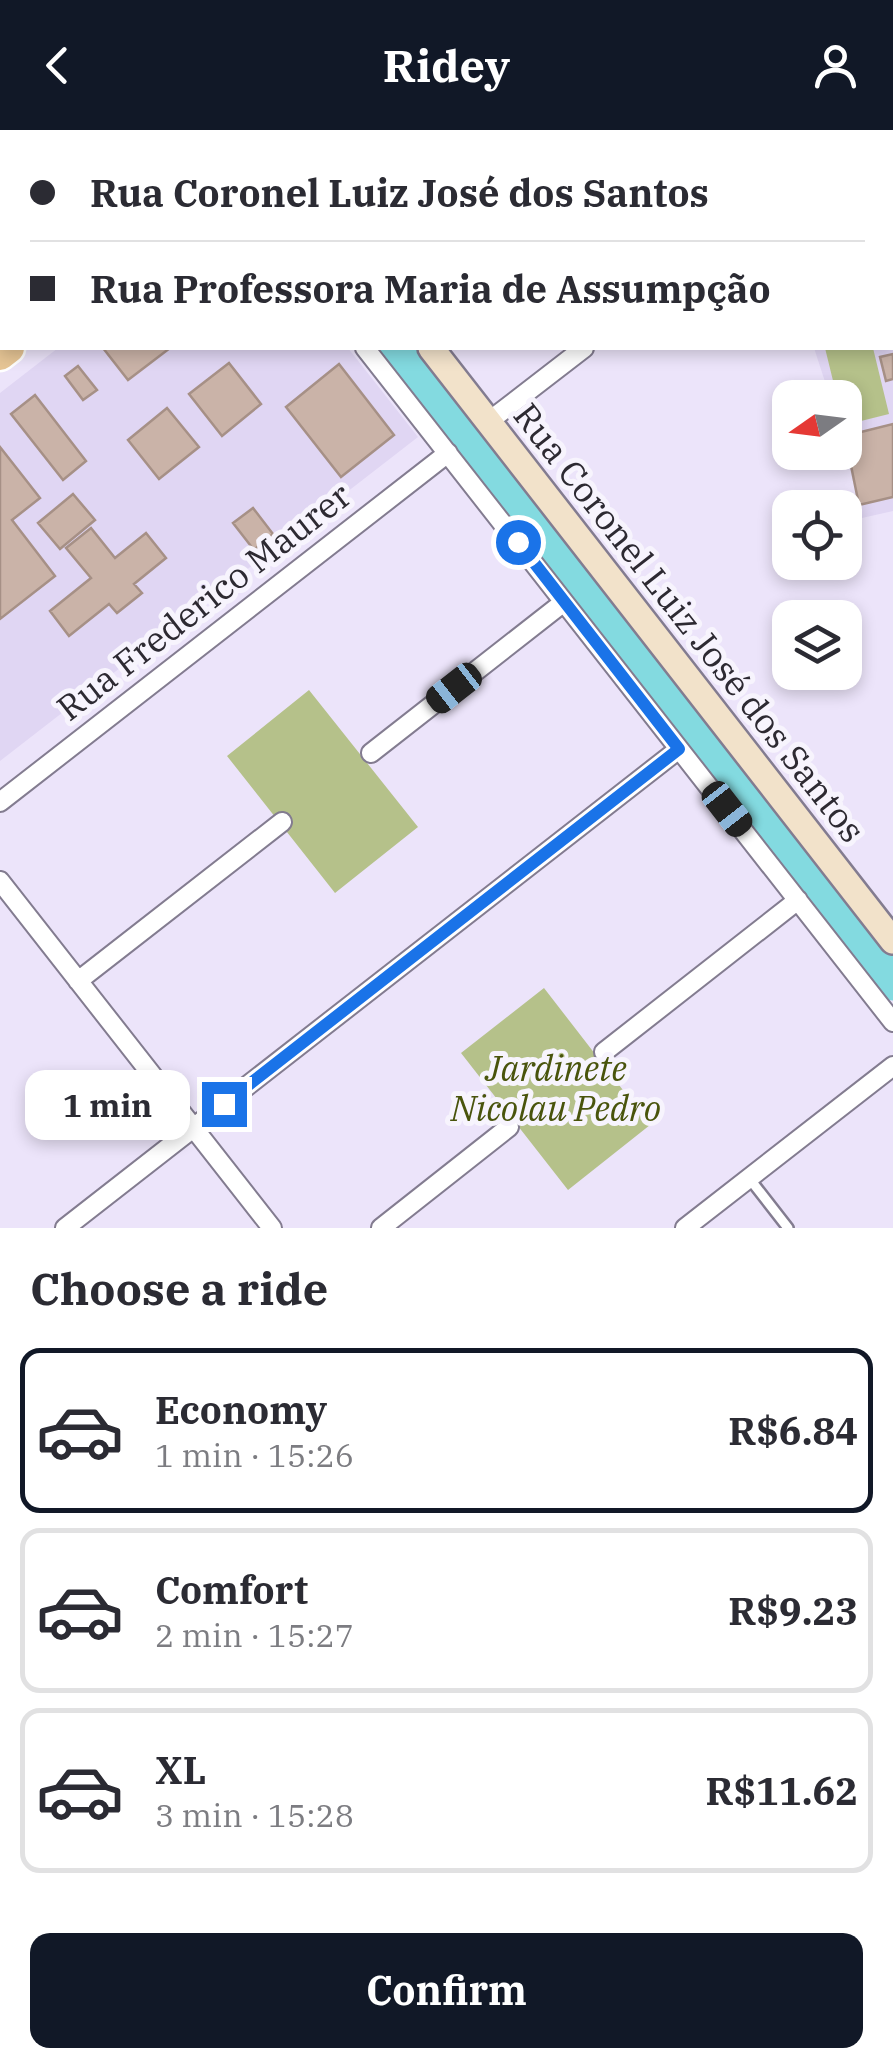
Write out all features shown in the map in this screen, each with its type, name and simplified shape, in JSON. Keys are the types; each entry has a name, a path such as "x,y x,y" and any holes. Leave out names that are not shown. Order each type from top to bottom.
{"main road":[{"name":"Rua Coronel Luiz José dos Santos","path":"432,350 893,941"}],"street":[{"path":"367,350 893,1022"},
{"path":"488,422 581,350"},
{"name":"Rua Frederico Maurer","path":"0,802 448,453"},
{"path":"371,752 564,602"},
{"path":"65,1228 679,749"},
{"path":"78,981 282,822"},
{"path":"0,881 272,1228"},
{"path":"604,1052 798,900"},
{"path":"692,1226 893,1066"},
{"path":"381,1228 510,1127"}],"lane":[{"path":"750,1178 788,1228"}],"shaded area":[{"path":"55,350 350,350 418,437 0,761 0,393"},
{"path":"815,350 893,350 893,511 862,518 862,490 855,490 850,470 862,470 862,380 824,380"}],"green space":[{"path":"825,350 873,350 889,414 862,421 862,380 833,380"},
{"path":"309,690 418,827 335,893 227,756"},
{"name":"Jardinete Nicolau Pedro","path":"544,988 650,1125 568,1190 461,1053"}],"building":[{"path":"105,350 167,350 128,380"},
{"path":"893,354 893,379 886,381 880,357"},
{"path":"229,363 261,404 222,436 189,394"},
{"path":"339,364 394,435 341,477 286,407"},
{"path":"78,366 97,390 83,400 65,376"},
{"path":"35,395 86,461 63,480 11,414"},
{"path":"167,408 199,447 159,479 128,440"},
{"path":"893,424 893,497 862,504 862,490 856,490 852,470 862,470 862,432"},
{"path":"0,447 40,498 12,520 55,576 0,619"},
{"path":"73,494 95,520 60,549 38,523"},
{"path":"253,508 273,534 254,550 233,523"},
{"path":"91,528 115,558 146,533 166,558 134,584 142,593 117,613 109,604 69,636 50,611 91,578 66,548"}],"waterway":[{"path":"400,350 893,983"}],"route":[{"path":"224,1104 679,749 518,542"}]}
